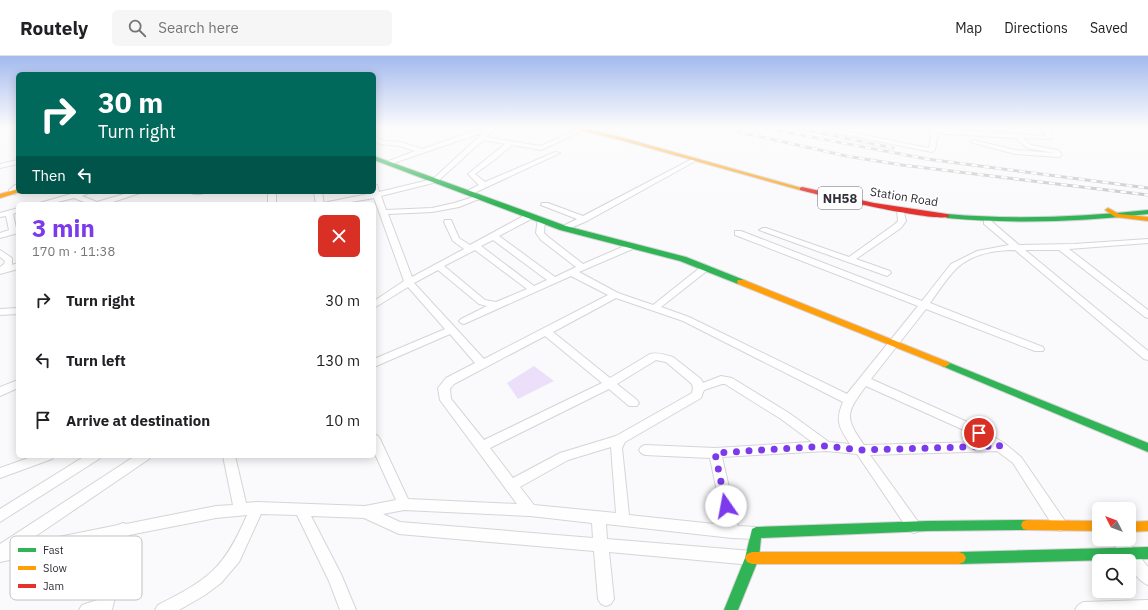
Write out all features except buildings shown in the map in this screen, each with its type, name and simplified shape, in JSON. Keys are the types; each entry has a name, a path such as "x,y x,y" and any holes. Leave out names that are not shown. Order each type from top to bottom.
{"main road":[{"name":"Station Road","path":"673,153 828,196 900,210 968,218 1056,219 1118,216 1148,219"},
{"path":"693,153 817,188 885,203 942,211 1034,216 1056,219"},
{"name":"Station Road","path":"697,153 815,185 876,199 963,211 1047,213 1148,207"},
{"path":"376,159 563,228 683,259 893,343 1148,448"},
{"path":"0,196 16,190"},
{"path":"1108,210 1118,216"},
{"name":"NH58","path":"1118,216 1148,212"},
{"path":"1034,216 1047,213"},
{"path":"731,610 752,558 756,533 914,527 1092,526"},
{"path":"1136,526 1148,526"},
{"path":"1136,554 1148,553"},
{"path":"752,558 932,559 1092,556"}],"street":[{"path":"388,163 415,153"},
{"path":"376,191 435,181 458,153"},
{"path":"484,185 471,174 499,153"},
{"path":"468,192 557,153"},
{"path":"1028,153 1059,155 1057,153"},
{"path":"563,228 696,159"},
{"path":"0,166 16,162"},
{"path":"48,202 78,194"},
{"path":"111,202 133,194"},
{"path":"335,202 364,194"},
{"path":"376,194 409,282 482,364"},
{"path":"74,195 90,202"},
{"path":"382,212 432,210 456,205 480,197"},
{"path":"545,205 584,218"},
{"path":"850,260 898,226 902,221 900,210"},
{"path":"0,215 16,211"},
{"path":"0,236 15,231 10,213"},
{"path":"376,304 409,282 530,216"},
{"path":"542,220 540,233 544,238 583,268"},
{"path":"448,222 456,239 473,247 534,290"},
{"path":"987,222 1148,357"},
{"path":"763,230 887,272"},
{"path":"738,233 1038,349"},
{"path":"493,236 555,281"},
{"path":"914,527 848,432 843,420 844,412 849,400 864,380 954,266 964,258 974,254 1015,246 1061,247 1148,241"},
{"path":"464,321 632,246"},
{"path":"1061,247 1148,315"},
{"path":"0,253 9,260 8,265 2,270"},
{"path":"2,270 16,266"},
{"path":"439,266 482,302 497,305"},
{"path":"653,309 705,268"},
{"path":"573,272 615,295 686,320 849,400"},
{"path":"530,510 446,400 444,388 450,381 547,332 615,295"},
{"path":"0,312 16,311"},
{"path":"376,362 451,330"},
{"path":"547,332 608,385 633,404"},
{"path":"481,447 608,385 654,356 661,356 669,359 697,382 699,388 697,394 620,439 564,456 511,486"},
{"path":"699,388 721,380 728,381 785,416 826,446"},
{"path":"864,380 970,428 1000,446 1017,460 1060,525"},
{"path":"0,392 16,385"},
{"path":"620,439 616,448 623,519"},
{"path":"376,443 404,504"},
{"path":"645,450 715,453 826,446 861,450 1000,446"},
{"path":"715,453 732,532"},
{"path":"0,474 43,458"},
{"path":"0,516 92,458"},
{"path":"26,536 143,458"},
{"path":"229,458 241,509"},
{"path":"87,536 169,522 216,512 241,509 257,508 364,512 404,504 530,510 732,532 756,533"},
{"path":"163,610 196,593 215,580 231,562 257,508"},
{"path":"301,510 336,579 348,610"},
{"path":"364,512 398,528 752,558"},
{"path":"598,517 606,599"},
{"path":"121,536 123,529"},
{"path":"0,553 10,546"},
{"path":"1123,546 1129,554"},
{"path":"0,553 10,551"},
{"path":"1136,563 1148,578"},
{"path":"87,610 104,607"},
{"path":"1083,610 1148,608"}],"shaded area":[{"path":"534,366 554,381 518,399 507,383"}],"railway":[{"path":"832,153 902,165 1148,195"},
{"path":"895,153 927,159 1148,188"}],"traffic: fast":[{"path":"376,159 563,228 683,259 741,282"},
{"path":"947,216 1048,220 1148,212"},
{"path":"945,364 1148,448"},
{"path":"731,610 752,558 756,533 928,526 1027,525"},
{"path":"959,558 1148,553"}],"traffic: slow":[{"path":"672,153 802,189"},
{"path":"0,196 16,192"},
{"path":"1108,210 1117,216 1148,219"},
{"path":"741,282 945,364"},
{"path":"1027,525 1092,526"},
{"path":"1136,527 1148,526"},
{"path":"752,558 959,558"}],"traffic: jam":[{"path":"802,189 874,205 947,216"}],"route":[{"path":"726,506 715,453 826,446 861,450 990,445 1000,446 979,433"}]}
